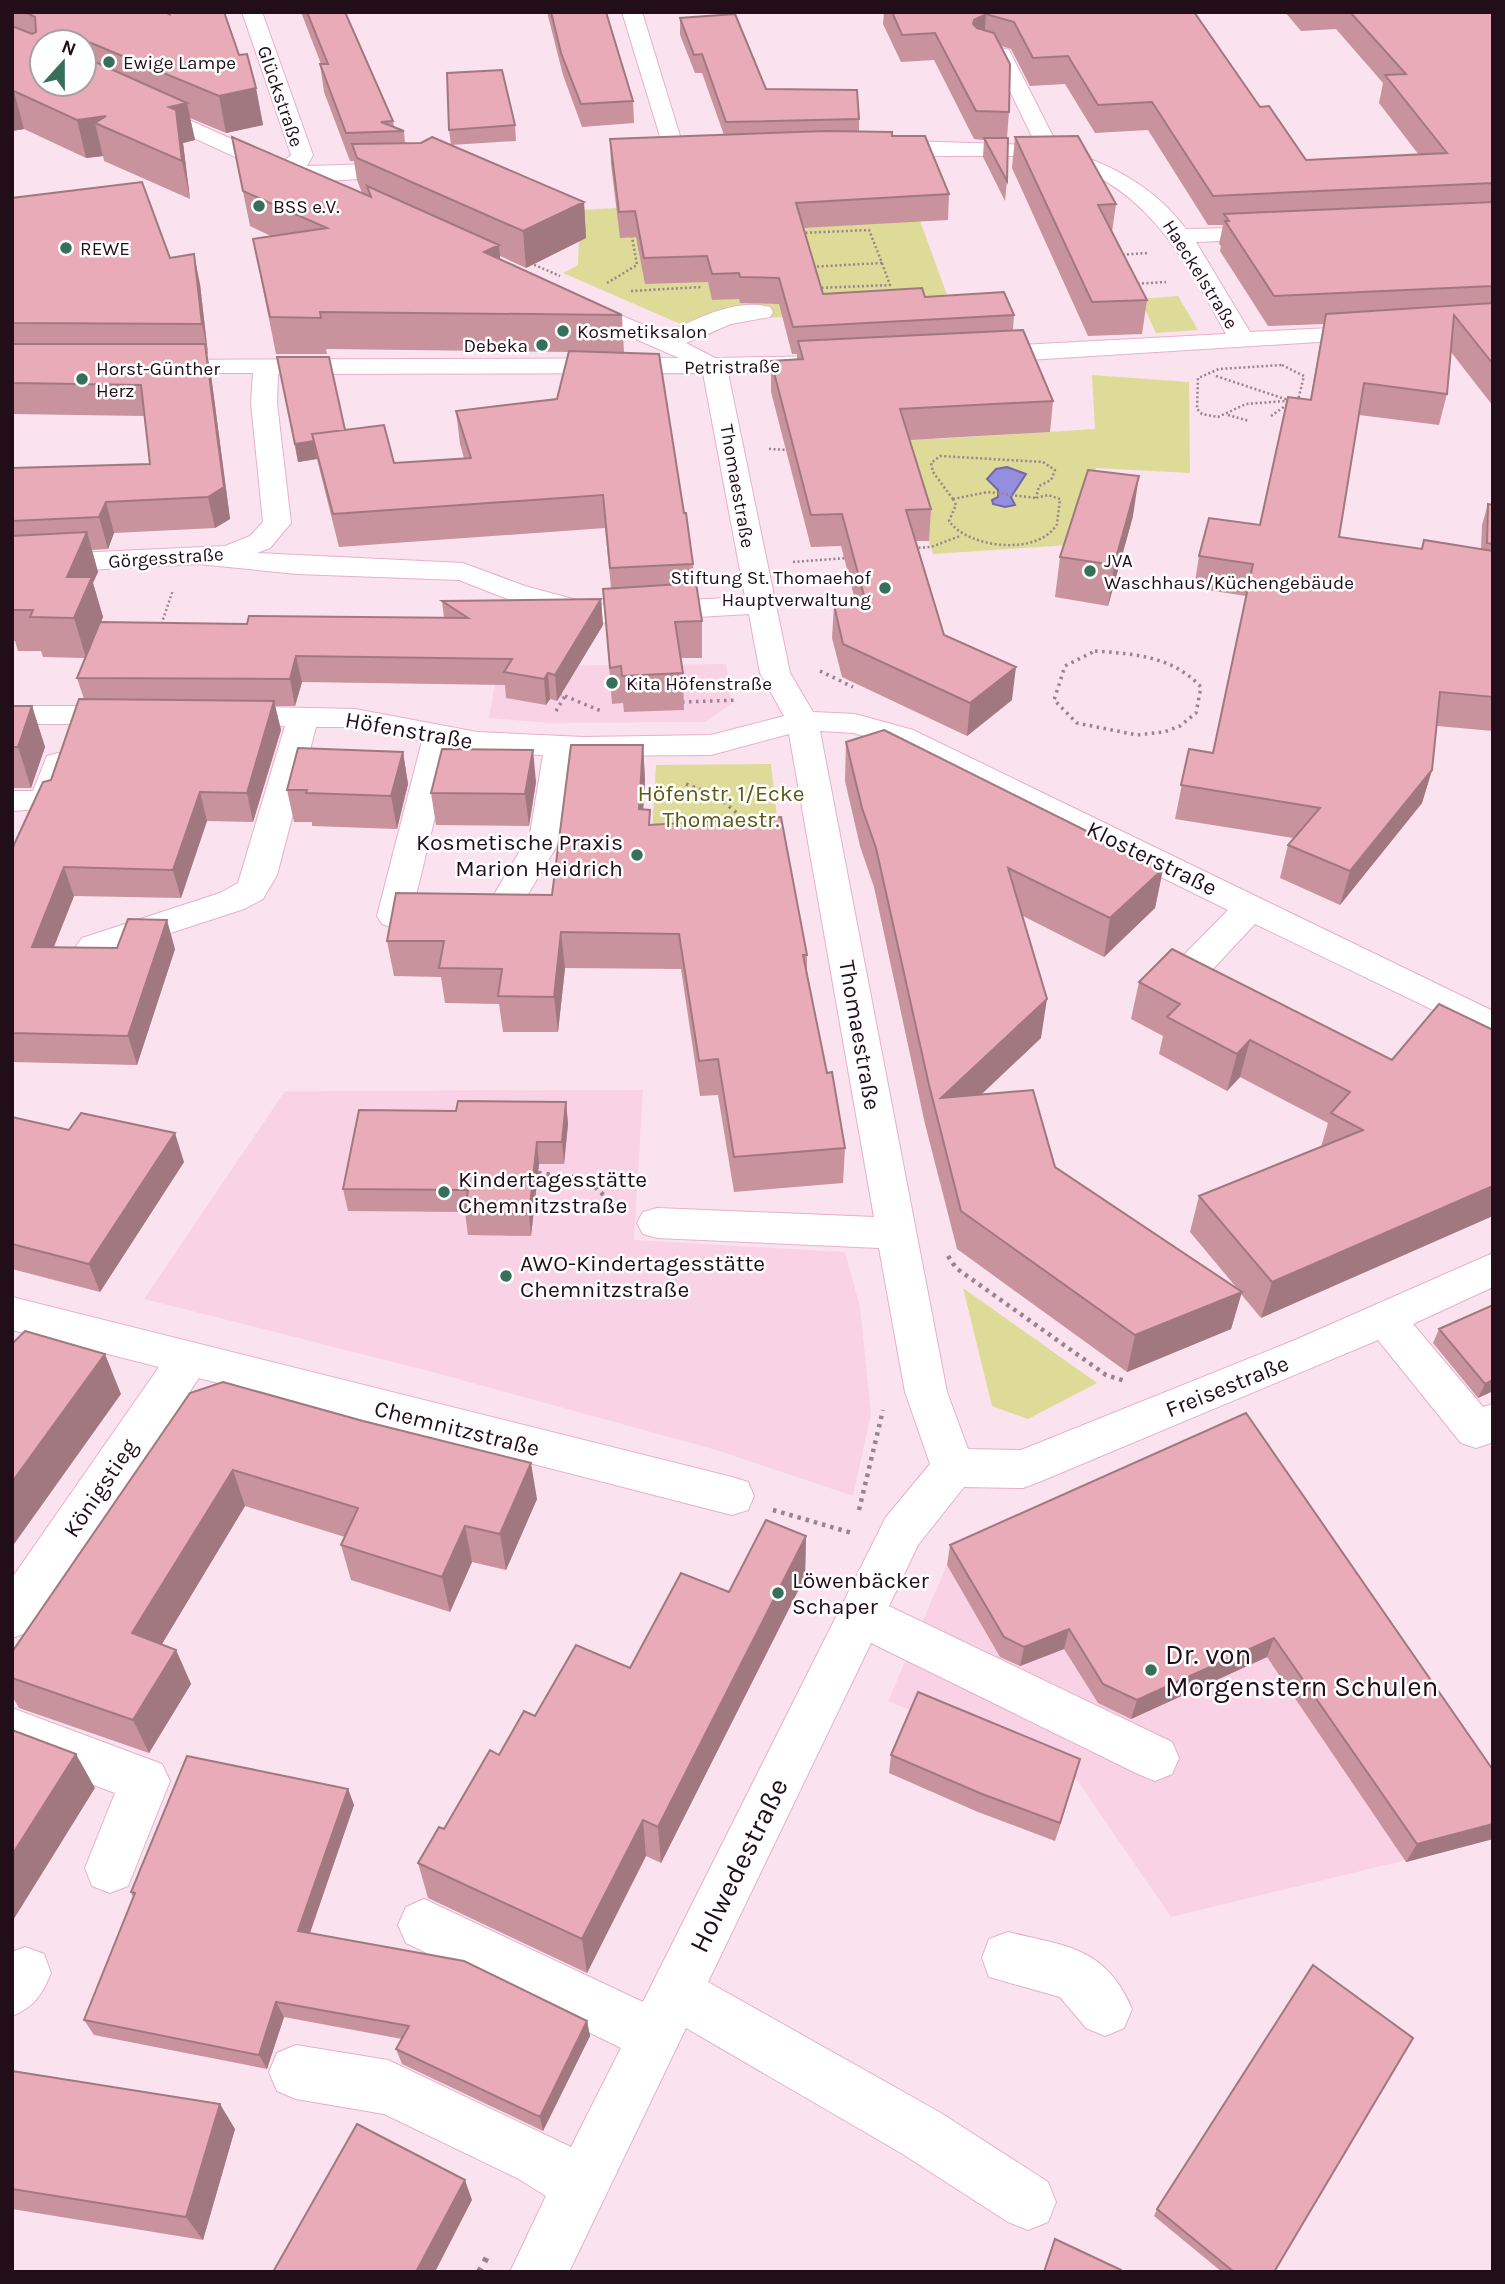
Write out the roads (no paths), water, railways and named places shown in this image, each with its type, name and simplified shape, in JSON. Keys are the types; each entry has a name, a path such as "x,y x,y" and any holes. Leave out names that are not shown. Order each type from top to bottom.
{"street":[{"name":"Glückstraße","path":"252,12 302,155 300,161 284,171"},
{"path":"632,12 670,138 678,146 700,150 736,148"},
{"path":"983,49 1002,54 1050,152"},
{"path":"98,86 342,197"},
{"name":"Haeckelstraße","path":"855,145 1050,152 1096,166 1142,192 1161,210 1181,236 1242,341"},
{"path":"284,171 328,174 425,169"},
{"path":"1181,236 1300,230"},
{"path":"555,284 665,344 714,367"},
{"path":"665,344 715,319 734,313 761,312"},
{"path":"954,357 1395,332"},
{"name":"Petristraße","path":"129,365 714,367 851,363"},
{"path":"266,366 264,403 277,523 292,554 319,567"},
{"name":"Thomaestraße","path":"714,367 759,605 775,673 802,720 926,1392 954,1468"},
{"name":"Görgesstraße","path":"12,565 194,557 247,549 267,536 277,523"},
{"path":"194,557 319,567 463,572 515,592 594,614 759,605"},
{"path":"12,715 153,715"},
{"path":"12,801 46,801 74,715"},
{"name":"Höfenstraße","path":"192,715 355,718 477,742 560,746 711,745 802,720"},
{"path":"94,946 193,915 232,901 250,891 260,875 303,716"},
{"name":"Klosterstraße","path":"802,720 855,724 902,737 1493,1026"},
{"path":"394,916 439,734"},
{"path":"509,898 547,834 560,746"},
{"path":"1185,976 1252,906"},
{"path":"642,1218 897,1233"},
{"name":"Freisestraße","path":"954,1468 1023,1469 1384,1318 1493,1269"},
{"path":"1384,1318 1476,1430 1493,1422"},
{"name":"Chemnitzstraße","path":"28,1330 188,1359 732,1496"},
{"name":"Königstieg","path":"12,1616 188,1359"},
{"name":"Holwedestraße","path":"539,2272 902,1531 954,1468"},
{"path":"861,1615 1154,1758"},
{"path":"12,1731 145,1782 110,1868"},
{"path":"424,1925 665,2014 921,2133 1028,2202"},
{"path":"1008,1958 1074,1975 1105,2009"},
{"path":"296,2072 388,2087 537,2158 581,2186"}],"place":[{"name":"Ewige Lampe","path":"109,62"},
{"name":"BSS e.V.","path":"259,206"},
{"name":"REWE","path":"66,248"},
{"name":"Kosmetiksalon","path":"563,331"},
{"name":"Debeka","path":"542,345"},
{"name":"Horst-Günther Herz","path":"82,379"},
{"name":"JVA Waschhaus/Küchengebäude","path":"1090,571"},
{"name":"Stiftung St. Thomaehof Hauptverwaltung","path":"885,588"},
{"name":"Kita Höfenstraße","path":"612,683"},
{"name":"Kosmetische Praxis Marion Heidrich","path":"637,855"},
{"name":"Kindertagesstätte Chemnitzstraße","path":"444,1192"},
{"name":"AWO-Kindertagesstätte Chemnitzstraße","path":"506,1276"},
{"name":"Löwenbäcker Schaper","path":"778,1593"},
{"name":"Dr. von Morgenstern Schulen","path":"1151,1670"}],"park label":[{"name":"Höfenstr. 1/Ecke Thomaestr.","path":"721,806"}]}
